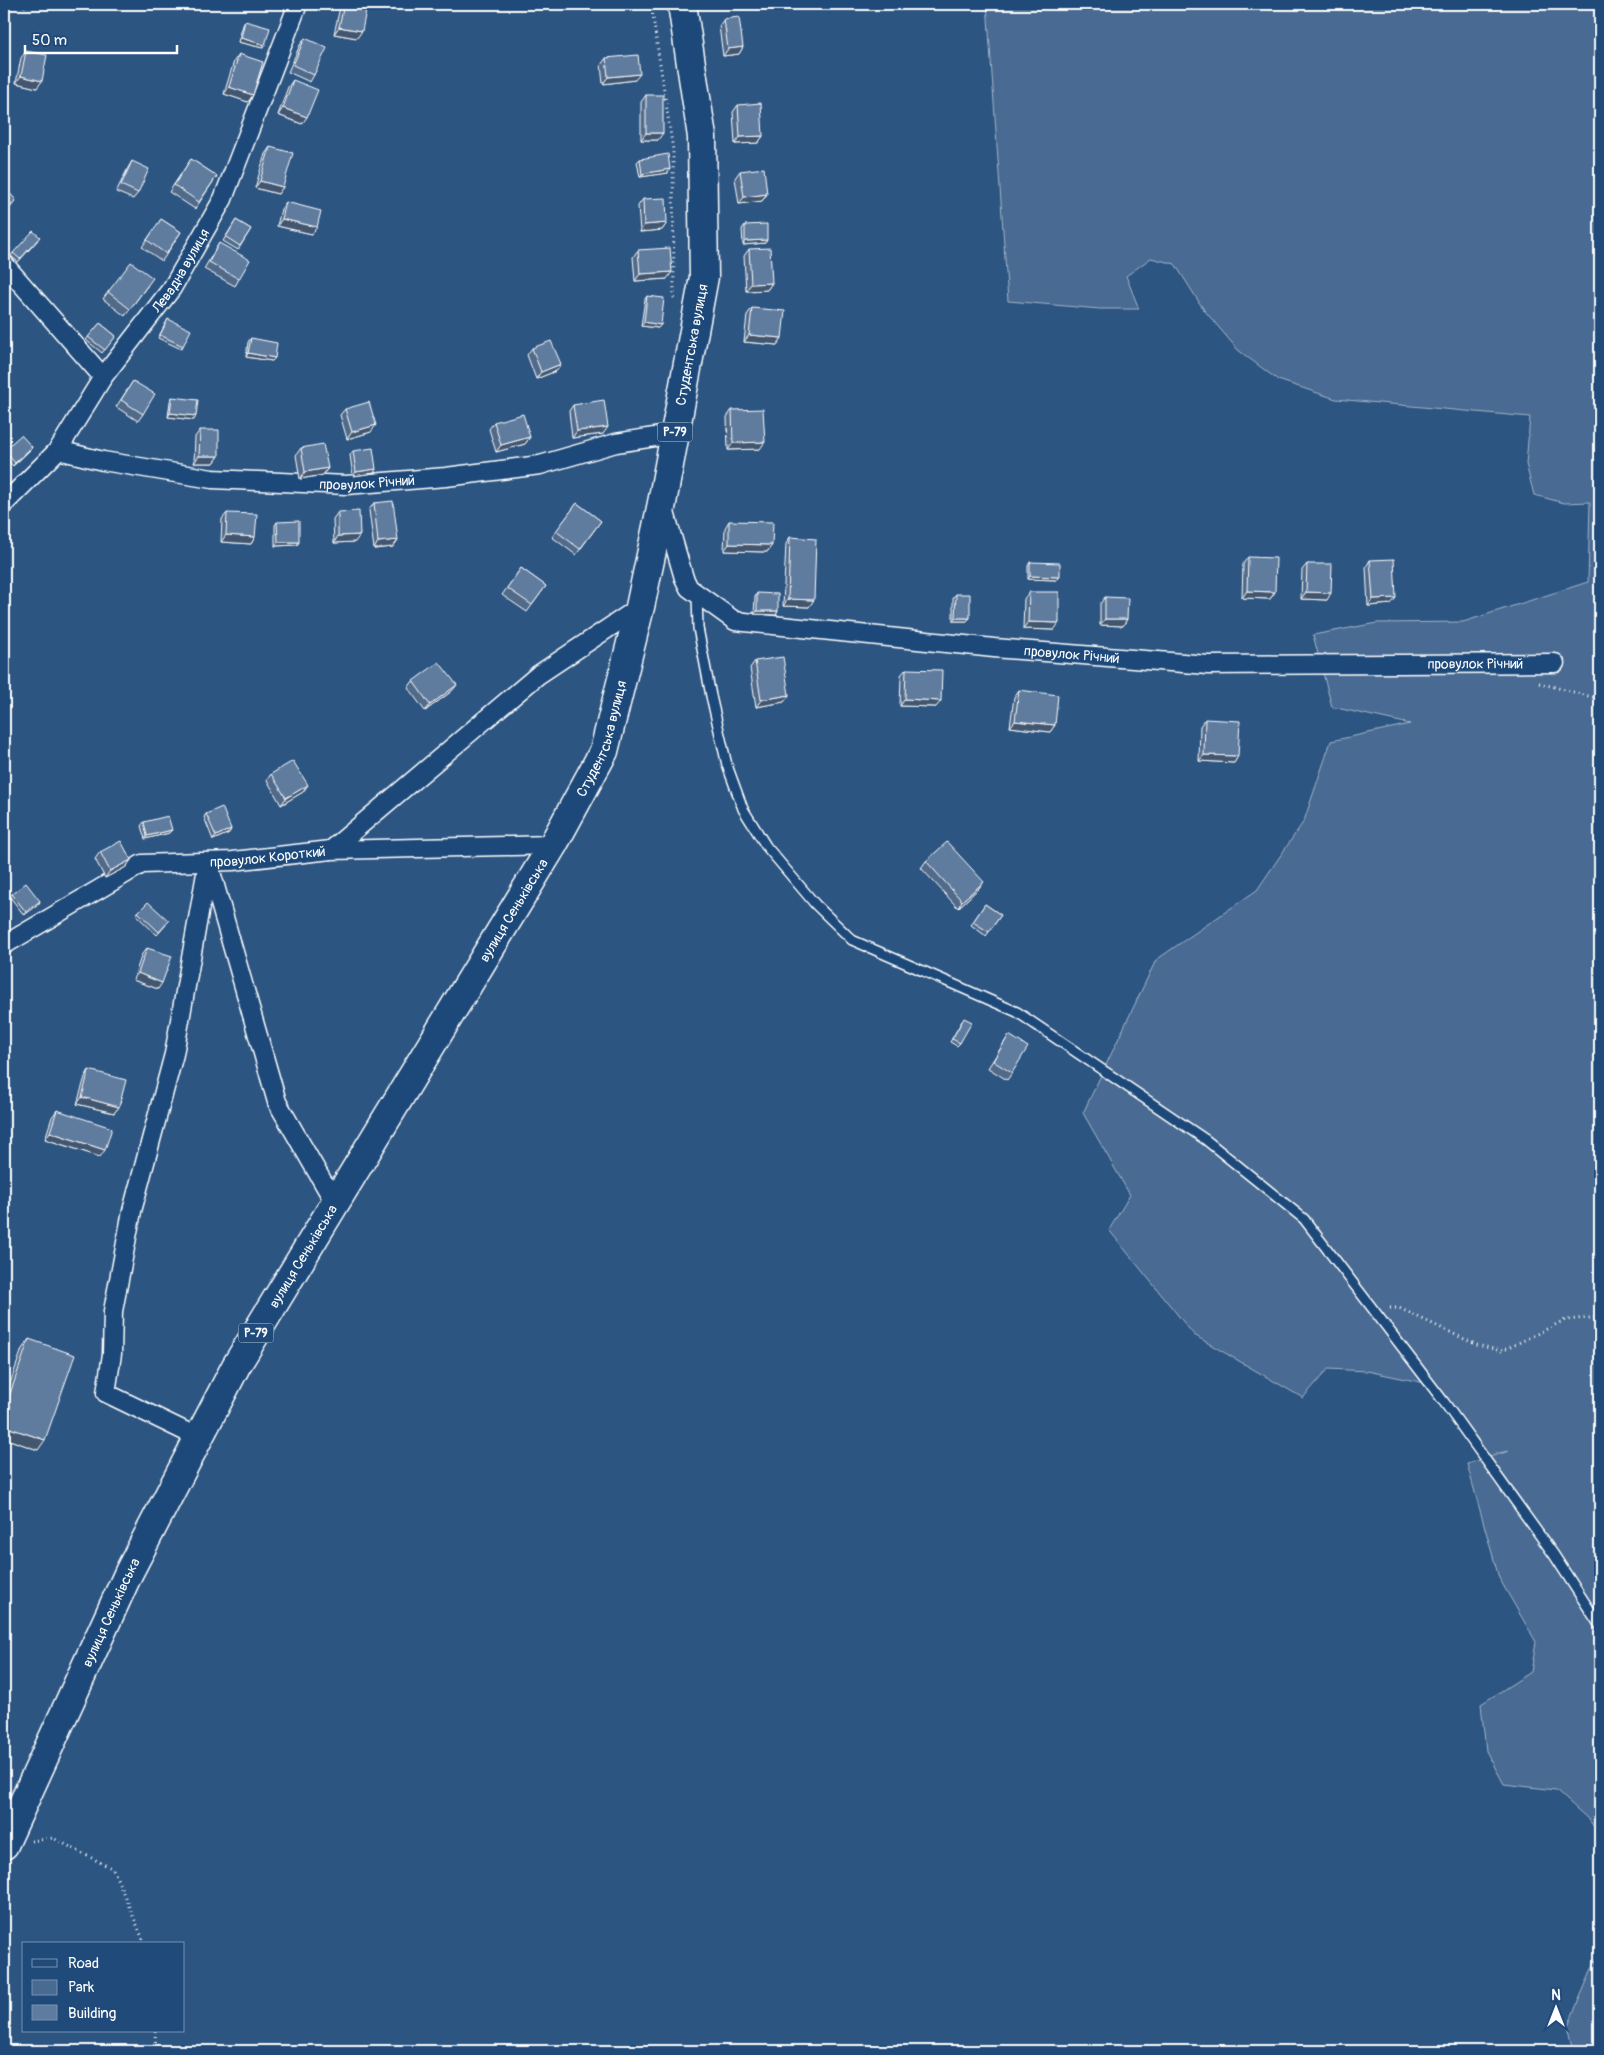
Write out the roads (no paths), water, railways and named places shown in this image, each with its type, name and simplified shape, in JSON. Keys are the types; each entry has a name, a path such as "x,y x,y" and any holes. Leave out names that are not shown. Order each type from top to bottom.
{"main road":[{"name":"Студентська вулиця","path":"553,845 604,751 640,607 662,503 704,277 702,136 682,4"},
{"name":"вулиця Сенькiвська","path":"14,1844 129,1572 236,1366 553,845"}],"street":[{"name":"Левадна вулиця","path":"4,504 58,450 104,377 172,288 222,199 298,4"},
{"path":"4,264 104,377"},
{"name":"провулок Річний","path":"58,450 103,461 212,479 346,485 446,477 540,466 616,443 674,434"},
{"name":"провулок Рiчний","path":"662,503 684,578 689,588 735,621 1033,651 1208,665 1555,662"},
{"path":"331,850 538,675 640,607"},
{"name":"провулок Короткий","path":"4,945 142,864 208,862 331,850 553,845"},
{"path":"208,862 276,1102 335,1203"},
{"path":"198,1438 106,1393 112,1354 113,1311 132,1211 174,1054 208,862"}],"lane":[{"path":"697,594 698,628 727,766 740,800 766,846 815,904 852,940 1016,1012 1206,1140 1304,1219 1444,1402 1554,1555 1600,1626"}]}
